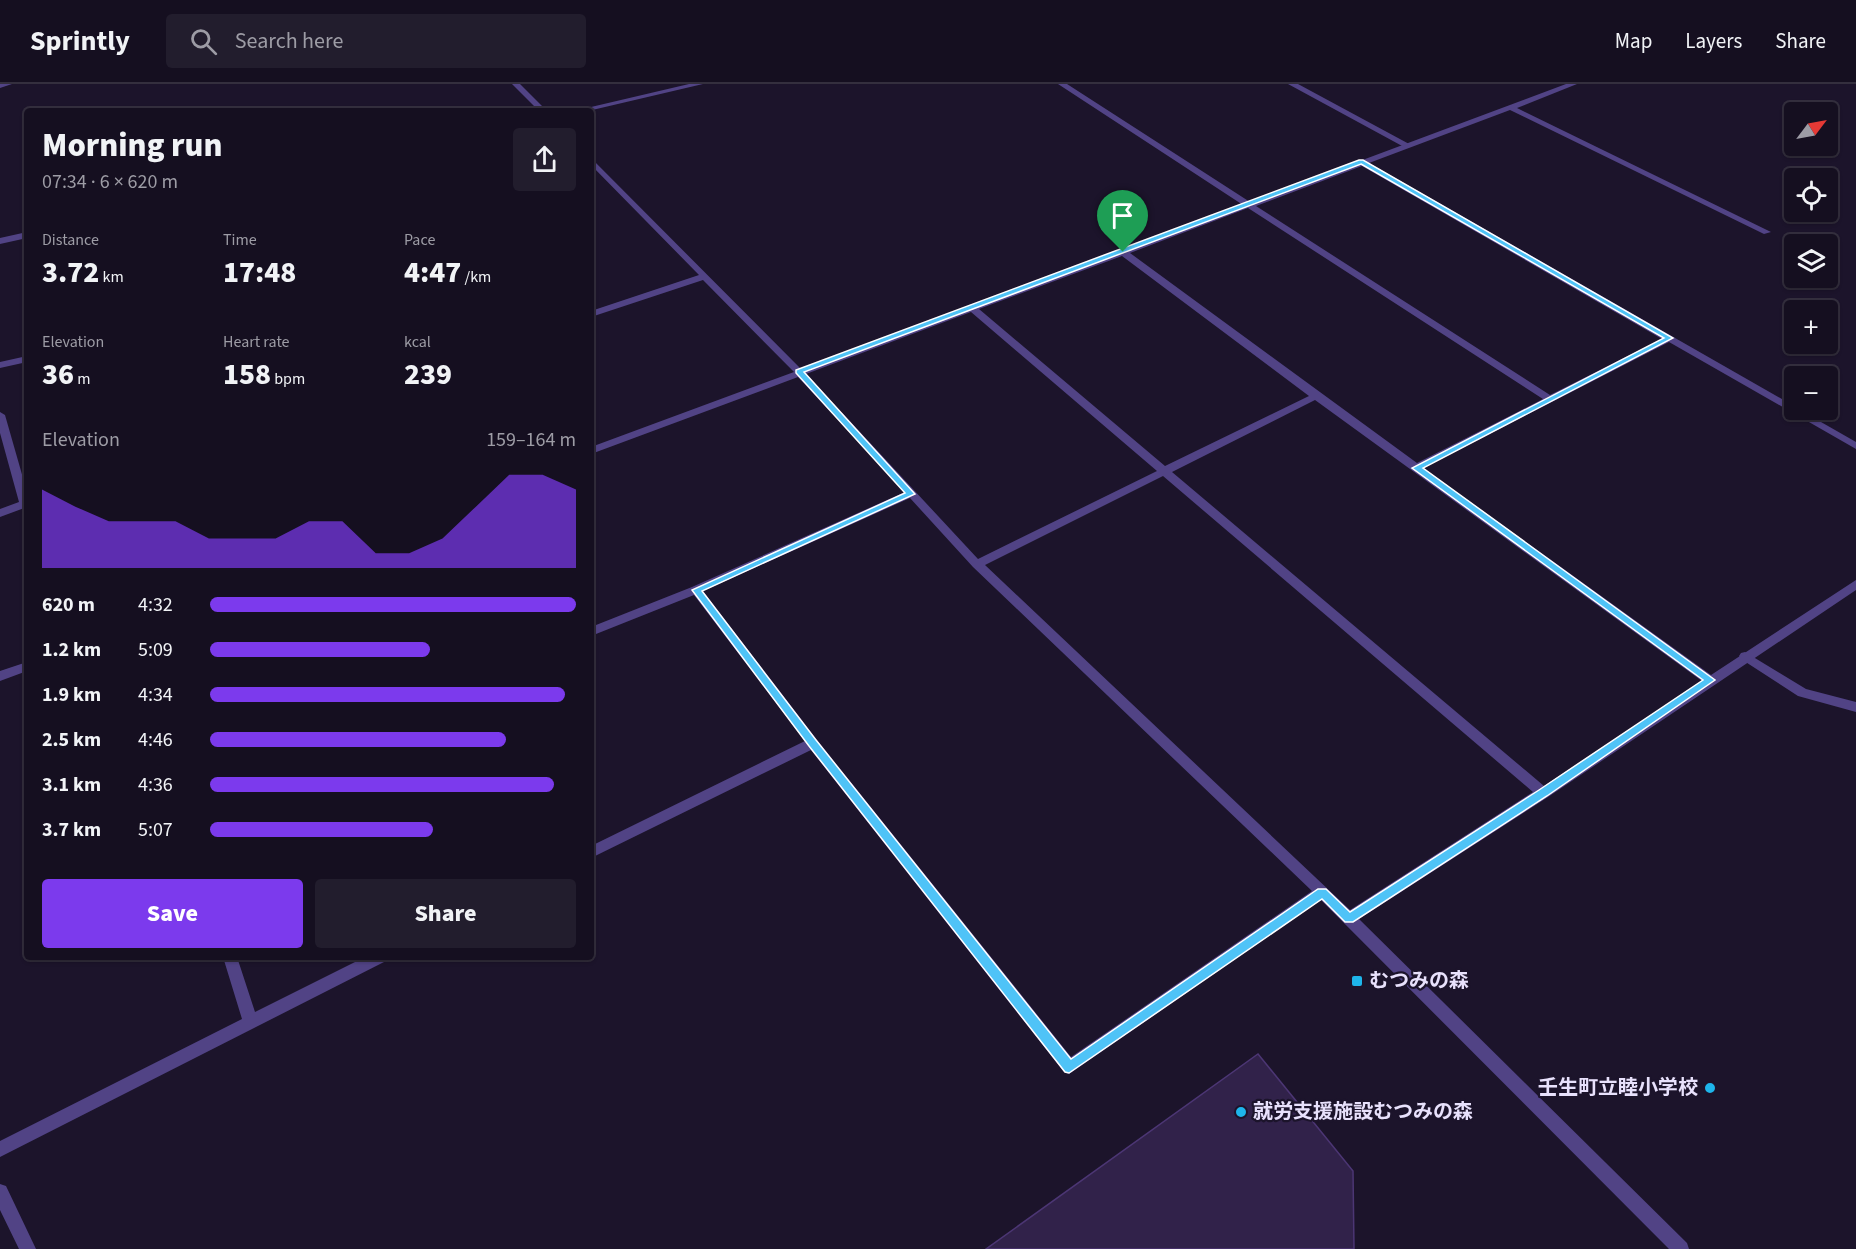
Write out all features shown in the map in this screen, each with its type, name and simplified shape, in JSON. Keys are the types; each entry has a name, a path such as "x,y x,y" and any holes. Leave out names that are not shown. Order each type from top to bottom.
{"street":[{"path":"0,86 8,84"},
{"path":"516,84 540,108"},
{"path":"591,108 699,84"},
{"path":"1062,84 1549,399"},
{"path":"1293,84 1407,145"},
{"path":"594,450 1574,84"},
{"path":"1510,107 1767,232"},
{"path":"1361,162 1856,447"},
{"path":"594,163 799,372 977,564 1349,918 1681,1249"},
{"path":"0,241 24,236"},
{"path":"1123,252 1316,396 1710,680"},
{"path":"594,313 705,276"},
{"path":"972,308 1543,793"},
{"path":"1416,468 1670,338"},
{"path":"0,365 24,360"},
{"path":"977,564 1162,470 1316,396"},
{"path":"0,416 24,497"},
{"path":"594,631 696,590 910,494"},
{"path":"0,513 24,505"},
{"path":"1349,918 1543,793 1856,584"},
{"path":"696,590 813,743 1069,1067 1322,892"},
{"path":"1746,656 1802,693 1856,707"},
{"path":"0,676 24,667"},
{"path":"594,851 813,743"},
{"path":"231,960 250,1020"},
{"path":"0,1149 250,1020 373,960"},
{"path":"0,1192 28,1249"}],"building":[{"name":"就労支援施設むつみの森","path":"1258,1054 1353,1171 1354,1249 986,1249"}],"place":[{"name":"むつみの森","path":"1357,981"},
{"name":"壬生町立睦小学校","path":"1710,1088"},
{"name":"就労支援施設むつみの森","path":"1241,1112"}],"route":[{"path":"1361,162 1670,338 1416,468 1710,680 1543,793 1349,918 1322,892 1069,1067 813,743 696,590 910,494 799,372 1123,252 1361,162"}]}
